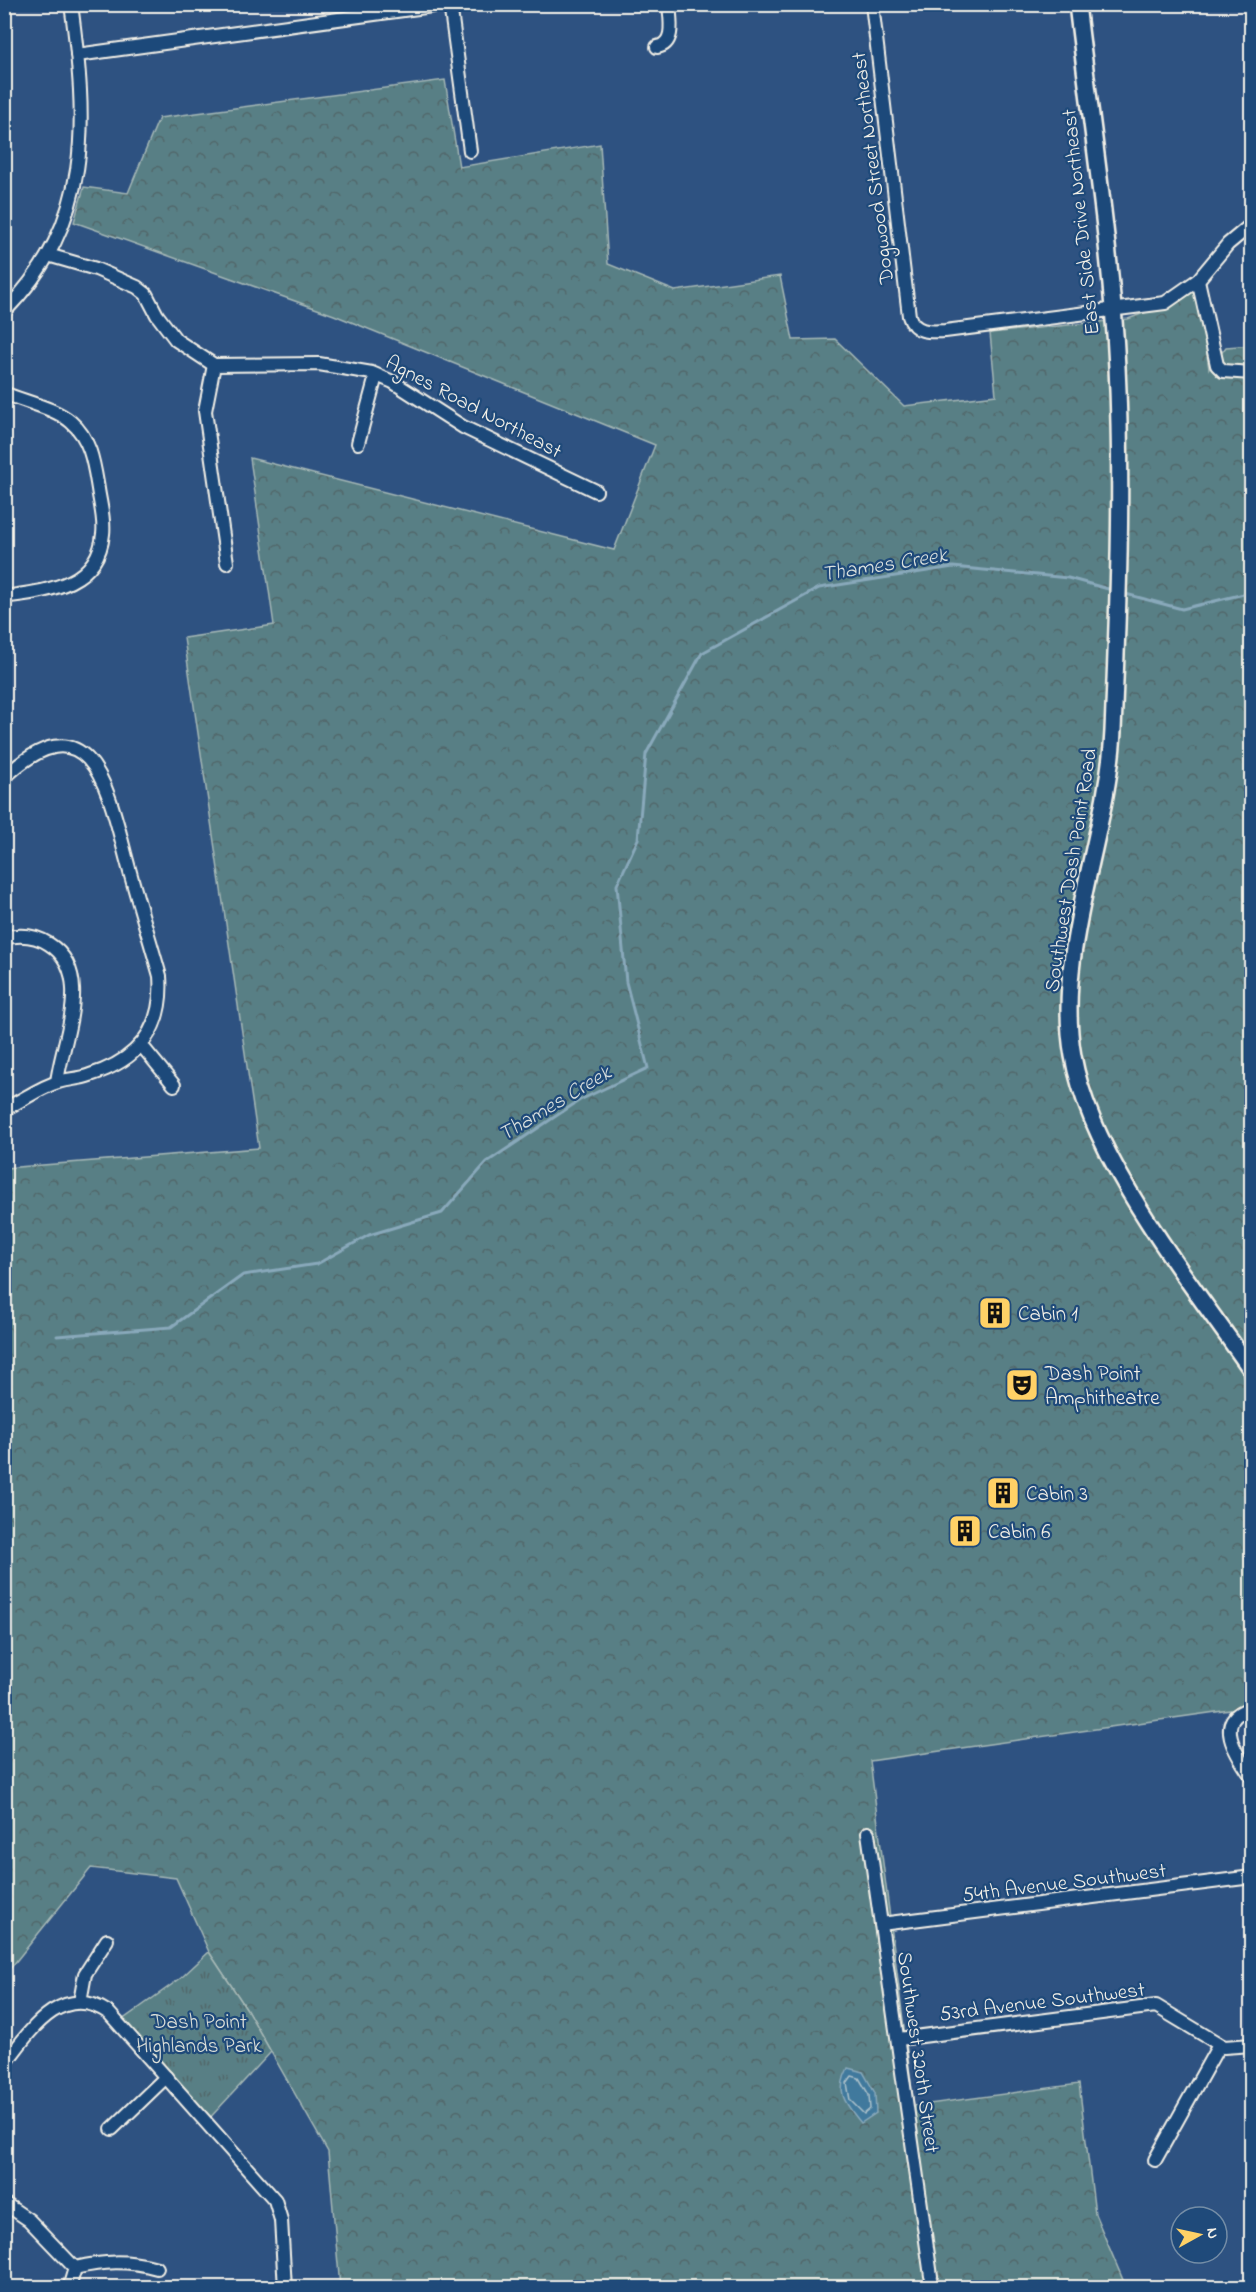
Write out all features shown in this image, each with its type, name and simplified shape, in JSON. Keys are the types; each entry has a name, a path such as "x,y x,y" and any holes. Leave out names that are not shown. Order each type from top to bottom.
{"main road":[{"name":"East Side Drive Northeast","path":"1077,4 1112,310 1119,435"},
{"name":"Southwest Dash Point Road","path":"1119,435 1112,745 1074,953 1069,997 1073,1055 1079,1083 1094,1123 1116,1168 1251,1371"}],"street":[{"path":"4,312 48,255 71,201 79,156 82,101 71,4"},
{"path":"77,54 449,4 470,151"},
{"path":"657,47 665,45 669,40 669,4"},
{"name":"Dogwood Street Northeast","path":"872,4 909,316 914,326 923,331 933,332 1112,310"},
{"path":"1112,310 1165,303 1198,280 1228,244 1251,224"},
{"path":"48,255 137,286 146,294 157,315 176,340 214,365 205,404 227,563"},
{"path":"1198,280 1217,365 1223,370 1251,373"},
{"name":"Agnes Road Northeast","path":"214,365 319,364 361,370 393,382 463,427 596,491"},
{"path":"358,443 376,376"},
{"path":"4,393 65,417 81,432 93,461 103,535 90,565 71,583 50,590 4,597"},
{"path":"4,778 28,757 57,747 87,758 108,788 160,976 159,1009 142,1046 102,1071 57,1082 4,1109"},
{"path":"4,938 26,936 47,943 62,955 71,973 73,1003 57,1082"},
{"path":"142,1046 174,1084"},
{"path":"1251,1708 1238,1714 1229,1730 1233,1749 1251,1777"},
{"name":"Southwest 320th Street","path":"868,1833 899,2038 931,2276"},
{"name":"54th Avenue Southwest","path":"881,1924 1251,1877"},
{"path":"80,2002 86,1974 107,1940"},
{"path":"4,2066 42,2018 58,2008 80,2002 93,2004 109,2013 275,2200 281,2220 285,2288"},
{"name":"53rd Avenue Southwest","path":"899,2038 1156,2006 1218,2045"},
{"path":"1155,2160 1218,2045 1233,2047 1251,2045"},
{"path":"112,2129 166,2077"},
{"path":"4,2203 29,2220 75,2268"},
{"path":"75,2268 97,2263 126,2261 157,2268"},
{"path":"69,2288 75,2268"}],"green space":[{"path":"445,80 459,167 600,144 608,264 675,291 780,276 793,340 835,339 904,406 996,395 990,333 1128,319 1170,303 1197,284 1209,369 1226,347 1252,345 1251,1707 870,1761 914,2106 1079,2084 1095,2214 1126,2287 340,2287 328,2152 246,2008 209,1952 176,1878 91,1868 5,1975 5,1168 259,1148 184,638 274,625 250,458 614,550 655,445 334,315 74,222 84,187 128,193 159,118"},
{"name":"Dash Point Highlands Park","path":"209,1952 246,2008 271,2052 206,2122 118,2023 181,1978"}],"water":[{"path":"848,2068 863,2072 875,2093 876,2113 861,2123 846,2103 842,2091"}],"waterway":[{"name":"Thames Creek","path":"57,1336 171,1327 243,1275 317,1264 369,1235 442,1213 487,1162 580,1100 648,1068 626,982 617,885 638,839 646,754 702,653 819,588 953,567 1068,578 1112,590"},
{"name":"Thames Creek","path":"1122,593 1182,609 1252,592"}],"place":[{"name":"Cabin 1","path":"995,1313"},
{"name":"Dash Point Amphitheatre","path":"1022,1385"},
{"name":"Cabin 3","path":"1003,1493"},
{"name":"Cabin 6","path":"965,1531"}]}
